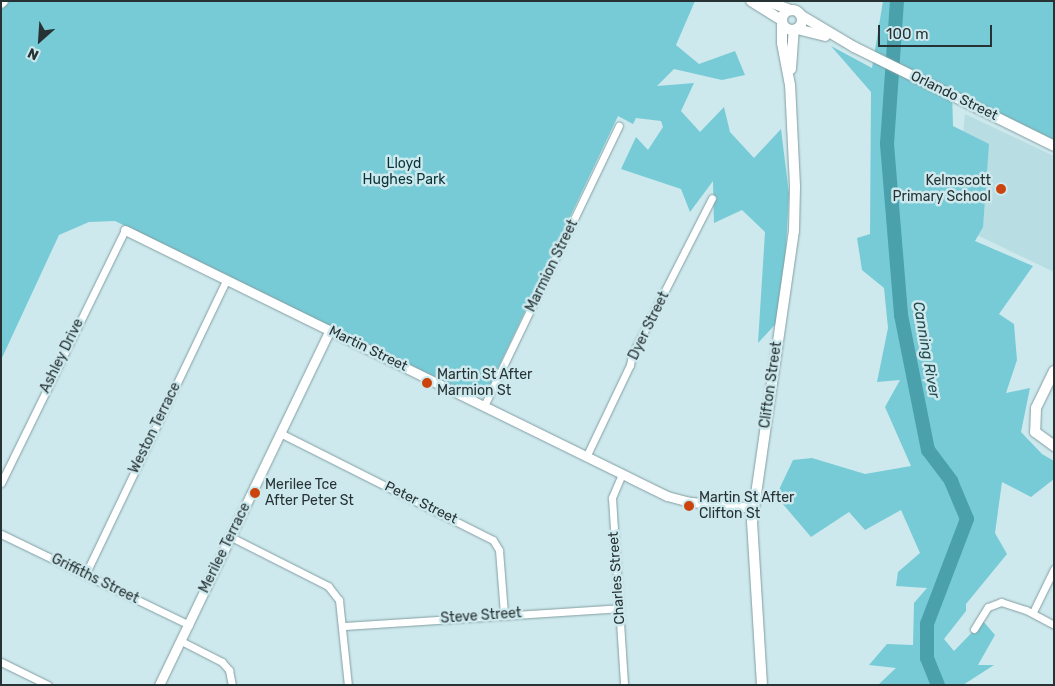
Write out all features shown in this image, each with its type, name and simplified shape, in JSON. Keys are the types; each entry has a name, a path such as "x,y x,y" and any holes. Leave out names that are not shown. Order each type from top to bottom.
{"main road":[{"path":"752,1 782,22 787,29 796,30 802,24 802,16 767,1"},
{"path":"782,22 784,13 791,10"},
{"name":"Orlando Street","path":"802,16 859,49 1054,146"},
{"name":"Clifton Street","path":"762,685 753,566 753,508 794,231 795,186 790,85 782,44 782,22"},
{"name":"Clifton Street","path":"790,85 796,30"},
{"name":"Orlando Street","path":"796,30 815,32 859,49"},
{"path":"1054,371 1036,408 1035,432 1054,446"}],"street":[{"name":"Marmion Street","path":"484,406 619,126"},
{"name":"Dyer Street","path":"588,455 630,365 632,355 712,198"},
{"name":"Martin Street","path":"125,230 226,281 588,455 667,496 690,502 753,508"},
{"name":"Ashley Drive","path":"1,483 125,230"},
{"name":"Weston Terrace","path":"85,575 226,281"},
{"name":"Merilee Terrace","path":"159,685 330,330"},
{"name":"Peter Street","path":"280,433 493,540 499,550 504,614"},
{"name":"Charles Street","path":"622,474 612,498 624,685"},
{"name":"Griffiths Street","path":"1,534 189,625"},
{"path":"231,537 328,586 339,600 344,626 348,685"},
{"path":"1033,612 1054,568"},
{"path":"974,629 988,608 1001,602 1033,612 1054,626"},
{"name":"Steve Street","path":"344,626 504,614 619,608"},
{"path":"181,641 222,662 229,670 232,685"},
{"path":"1,662 48,685"}],"shaded area":[{"name":"Kelmscott Primary School","path":"965,114 1054,156 1054,272 977,235 962,144"}],"green space":[{"name":"Lloyd Hughes Park","path":"8,1 695,1 676,45 699,64 735,51 745,75 722,80 674,69 657,86 694,83 681,111 700,132 724,107 730,132 754,158 781,129 789,194 782,317 758,343 765,232 742,210 714,223 713,181 690,212 681,189 621,169 636,137 648,150 663,127 661,121 636,118 633,124 618,116 487,391 481,395 472,395 115,221 89,222 59,235 1,360 1,7"},
{"path":"883,1 1054,1 1054,140 952,90 953,126 989,144 983,227 975,241 1033,266 999,314 1014,324 1017,360 1006,393 1030,388 1021,432 1042,454 1054,461 1054,479 1031,497 1002,482 995,533 1007,554 966,604 966,611 944,639 954,651 983,621 995,635 978,665 994,665 963,685 878,685 896,668 869,665 887,644 913,645 914,603 927,588 896,586 898,572 920,553 901,510 865,530 849,512 811,537 776,496 793,460 812,458 865,474 911,466 885,407 900,380 877,382 888,328 884,288 862,270 857,238 870,234 871,92 831,46 872,68"}],"waterway":[{"name":"Canning River","path":"897,1 887,144 901,315 928,450 951,481 967,519 927,624 927,658 938,685"}],"place":[{"name":"Kelmscott Primary School","path":"1001,189"},
{"name":"Martin St After Marmion St","path":"427,383"},
{"name":"Merilee Tce After Peter St","path":"255,493"},
{"name":"Martin St After Clifton St","path":"689,506"}]}
